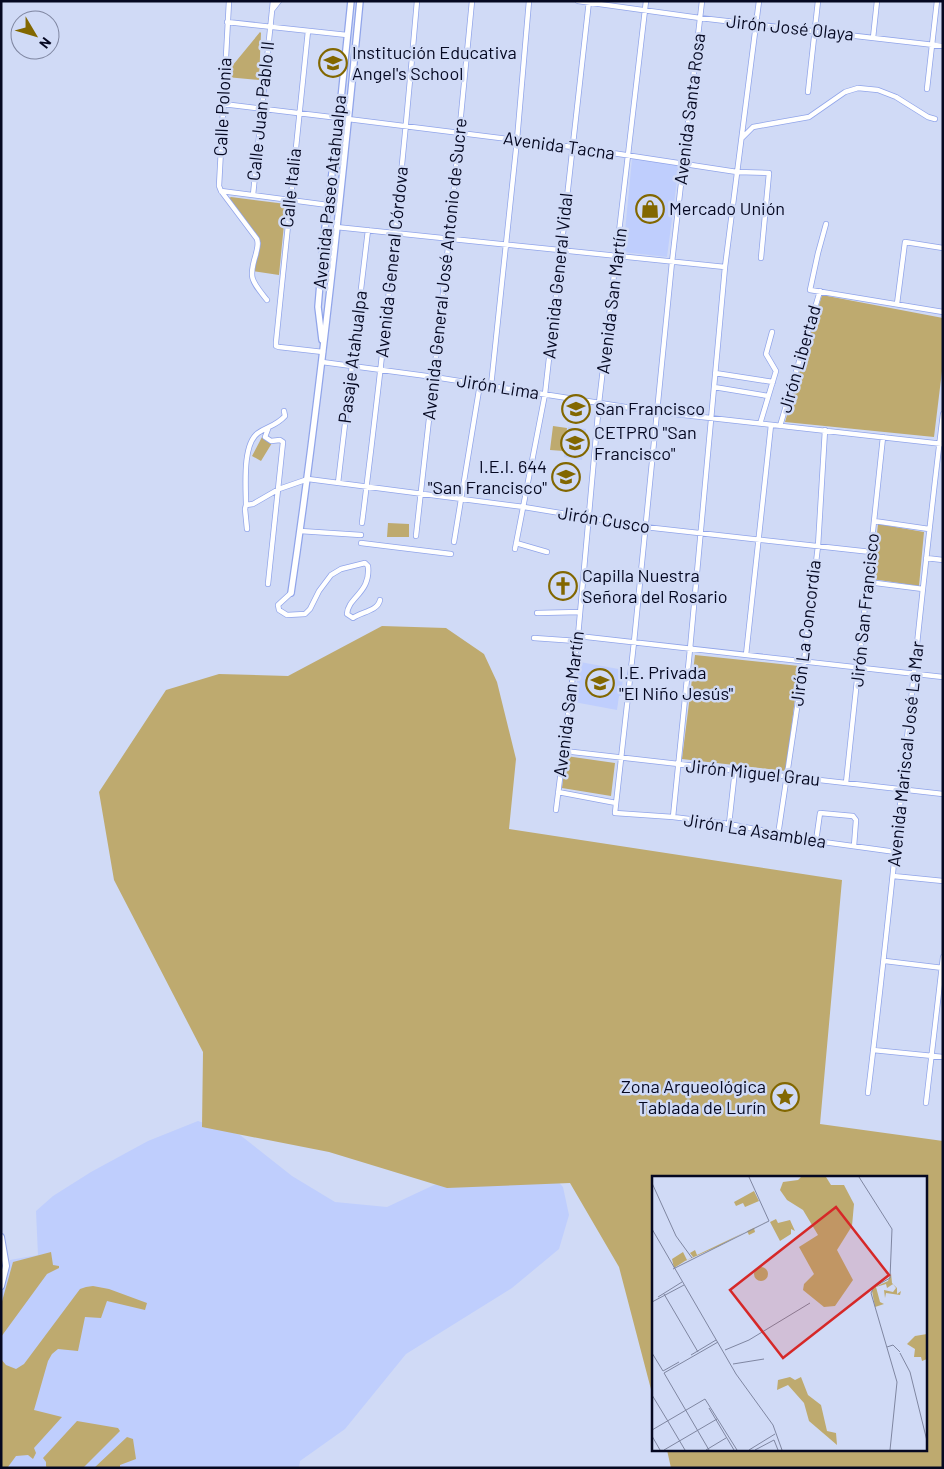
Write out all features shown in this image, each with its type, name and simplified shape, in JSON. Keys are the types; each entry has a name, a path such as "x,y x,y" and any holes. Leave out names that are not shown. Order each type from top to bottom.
{"main road":[{"path":"1,1237 6,1266 1,1286"}],"street":[{"name":"Calle Polonia","path":"221,191 219,186 229,1"},
{"name":"Calle Juan Pablo II","path":"253,196 273,1"},
{"path":"272,10 279,1"},
{"name":"Avenida Paseo Atahualpa","path":"323,352 318,307 351,1"},
{"name":"Avenida Paseo Atahualpa","path":"291,593 308,480 322,362 360,1"},
{"name":"Avenida General Córdova","path":"362,523 381,371 418,1"},
{"name":"Avenida General José Antonio de Sucre","path":"416,536 449,239 472,1"},
{"path":"490,386 517,140 529,1"},
{"name":"Jirón José Olaya","path":"578,1 756,25 943,46"},
{"name":"Avenida San Martín","path":"556,810 580,612 587,518 599,403 618,256 646,1"},
{"name":"Avenida Santa Rosa","path":"615,813 672,262 702,1"},
{"path":"673,817 725,267 759,1"},
{"path":"808,92 818,1"},
{"path":"873,38 877,1"},
{"path":"927,89 937,1"},
{"name":"Avenida General Vidal","path":"547,552 515,546 545,394 588,2"},
{"path":"228,22 347,35"},
{"name":"Calle Italia","path":"308,31 276,346 323,352"},
{"path":"741,139 753,127 808,117 845,92 858,88 878,90 896,97 936,120"},
{"path":"223,104 339,118"},
{"name":"Avenida Tacna","path":"348,119 573,147 737,172 769,173 761,258"},
{"path":"221,191 328,205"},
{"path":"221,191 257,239 258,247 251,273 252,279 268,300"},
{"path":"826,224 810,290 943,312"},
{"path":"336,227 725,267"},
{"name":"Pasaje Atahualpa","path":"338,483 368,230"},
{"path":"897,304 905,242 943,248"},
{"name":"Jirón Libertad","path":"780,426 820,291"},
{"path":"760,424 776,372 766,357 772,332"},
{"name":"Jirón Lima","path":"322,362 352,368 434,377 657,412 941,444"},
{"path":"715,373 773,382"},
{"path":"454,542 480,384"},
{"path":"714,387 768,396"},
{"path":"248,529 245,509 247,456 257,434 277,424 285,416 284,411"},
{"name":"Avenida Mariscal José La Mar","path":"868,1093 885,960 929,529 941,444 943,414"},
{"path":"746,655 771,425"},
{"path":"268,584 283,442 280,440 272,441 265,437 269,428"},
{"name":"Jirón La Concordia","path":"778,834 804,661 818,546 825,430"},
{"name":"Jirón San Francisco","path":"846,783 883,437"},
{"name":"Jirón Cusco","path":"246,505 253,504 279,489 308,480 524,506 645,527 871,552"},
{"path":"874,520 929,529"},
{"path":"300,531 361,535"},
{"path":"361,543 451,554"},
{"path":"926,558 943,560"},
{"path":"291,593 280,601 278,605 279,610 287,615 305,614 331,575 341,568 365,563 368,566 368,578 365,587 349,608 347,614 354,618 358,614 375,608 380,600"},
{"path":"868,582 923,589"},
{"path":"537,613 580,612"},
{"path":"534,638 577,638 634,642 943,677"},
{"name":"Jirón Miguel Grau","path":"564,751 943,794"},
{"path":"729,824 735,770"},
{"path":"558,792 616,802"},
{"name":"Jirón La Asamblea","path":"615,813 673,817 729,824 816,841 896,852"},
{"path":"816,841 820,813 853,816 856,820 854,846"},
{"path":"893,876 943,881"},
{"path":"926,1103 943,957"},
{"path":"885,960 942,968"},
{"path":"873,1050 943,1056"}],"shaded area":[{"path":"260,32 259,80 226,77 228,71"},
{"name":"Mercado Unión","path":"632,159 679,165 667,257 623,252"},
{"path":"229,198 286,204 279,275 252,271 261,243"},
{"path":"822,295 943,318 943,363 934,437 785,422"},
{"path":"553,426 567,428 564,451 550,450"},
{"name":"CETPRO \"San Francisco\"","path":"568,427 586,429 582,460 564,457"},
{"path":"262,437 272,443 261,461 252,456"},
{"name":"I.E.I. 644 \"San Francisco\"","path":"555,466 579,470 576,489 552,485"},
{"path":"388,523 409,524 409,537 387,537"},
{"path":"878,524 924,532 919,586 872,579"},
{"path":"382,626 446,628 484,654 497,682 516,759 509,829 842,880 820,1124 943,1141 943,1468 671,1468 667,1452 926,1452 926,1176 652,1176 652,1393 619,1267 570,1183 447,1188 329,1152 202,1127 203,1052 114,880 99,792 166,690 219,674 288,676"},
{"path":"695,655 799,666 786,771 682,759"},
{"name":"I.E. Privada \"El Niño Jesús\"","path":"580,662 624,670 621,696 619,696 617,710 574,702"},
{"path":"566,756 615,763 611,796 562,788"},
{"path":"198,1121 240,1135 292,1176 335,1202 387,1207 434,1185 482,1173 546,1169 563,1187 569,1215 559,1249 512,1288 406,1354 345,1429 300,1461 299,1468 1,1468 1,1291 10,1260 38,1255 36,1211 53,1196 91,1172 148,1141"},
{"path":"51,1252 53,1265 59,1266 59,1268 47,1274 1,1337 1,1305 13,1262"},
{"path":"93,1286 109,1289 147,1303 145,1310 107,1301 101,1318 85,1317 78,1351 58,1349 48,1361 34,1410 62,1417 34,1448 36,1453 33,1459 28,1455 16,1456 8,1467 1,1467 1,1359 6,1365 16,1369 24,1364 80,1289"},
{"path":"77,1421 118,1428 120,1431 83,1468 47,1468 43,1458"},
{"path":"127,1437 133,1439 136,1459 120,1465 120,1468 94,1468"}],"place":[{"name":"Institución Educativa Angel's School","path":"333,63"},
{"name":"Mercado Unión","path":"650,209"},
{"name":"San Francisco","path":"576,409"},
{"name":"CETPRO \"San Francisco\"","path":"575,443"},
{"name":"I.E.I. 644 \"San Francisco\"","path":"566,477"},
{"name":"Capilla Nuestra Señora del Rosario","path":"563,586"},
{"name":"I.E. Privada \"El Niño Jesús\"","path":"600,683"},
{"name":"Zona Arqueológica Tablada de Lurín","path":"785,1097"}]}
